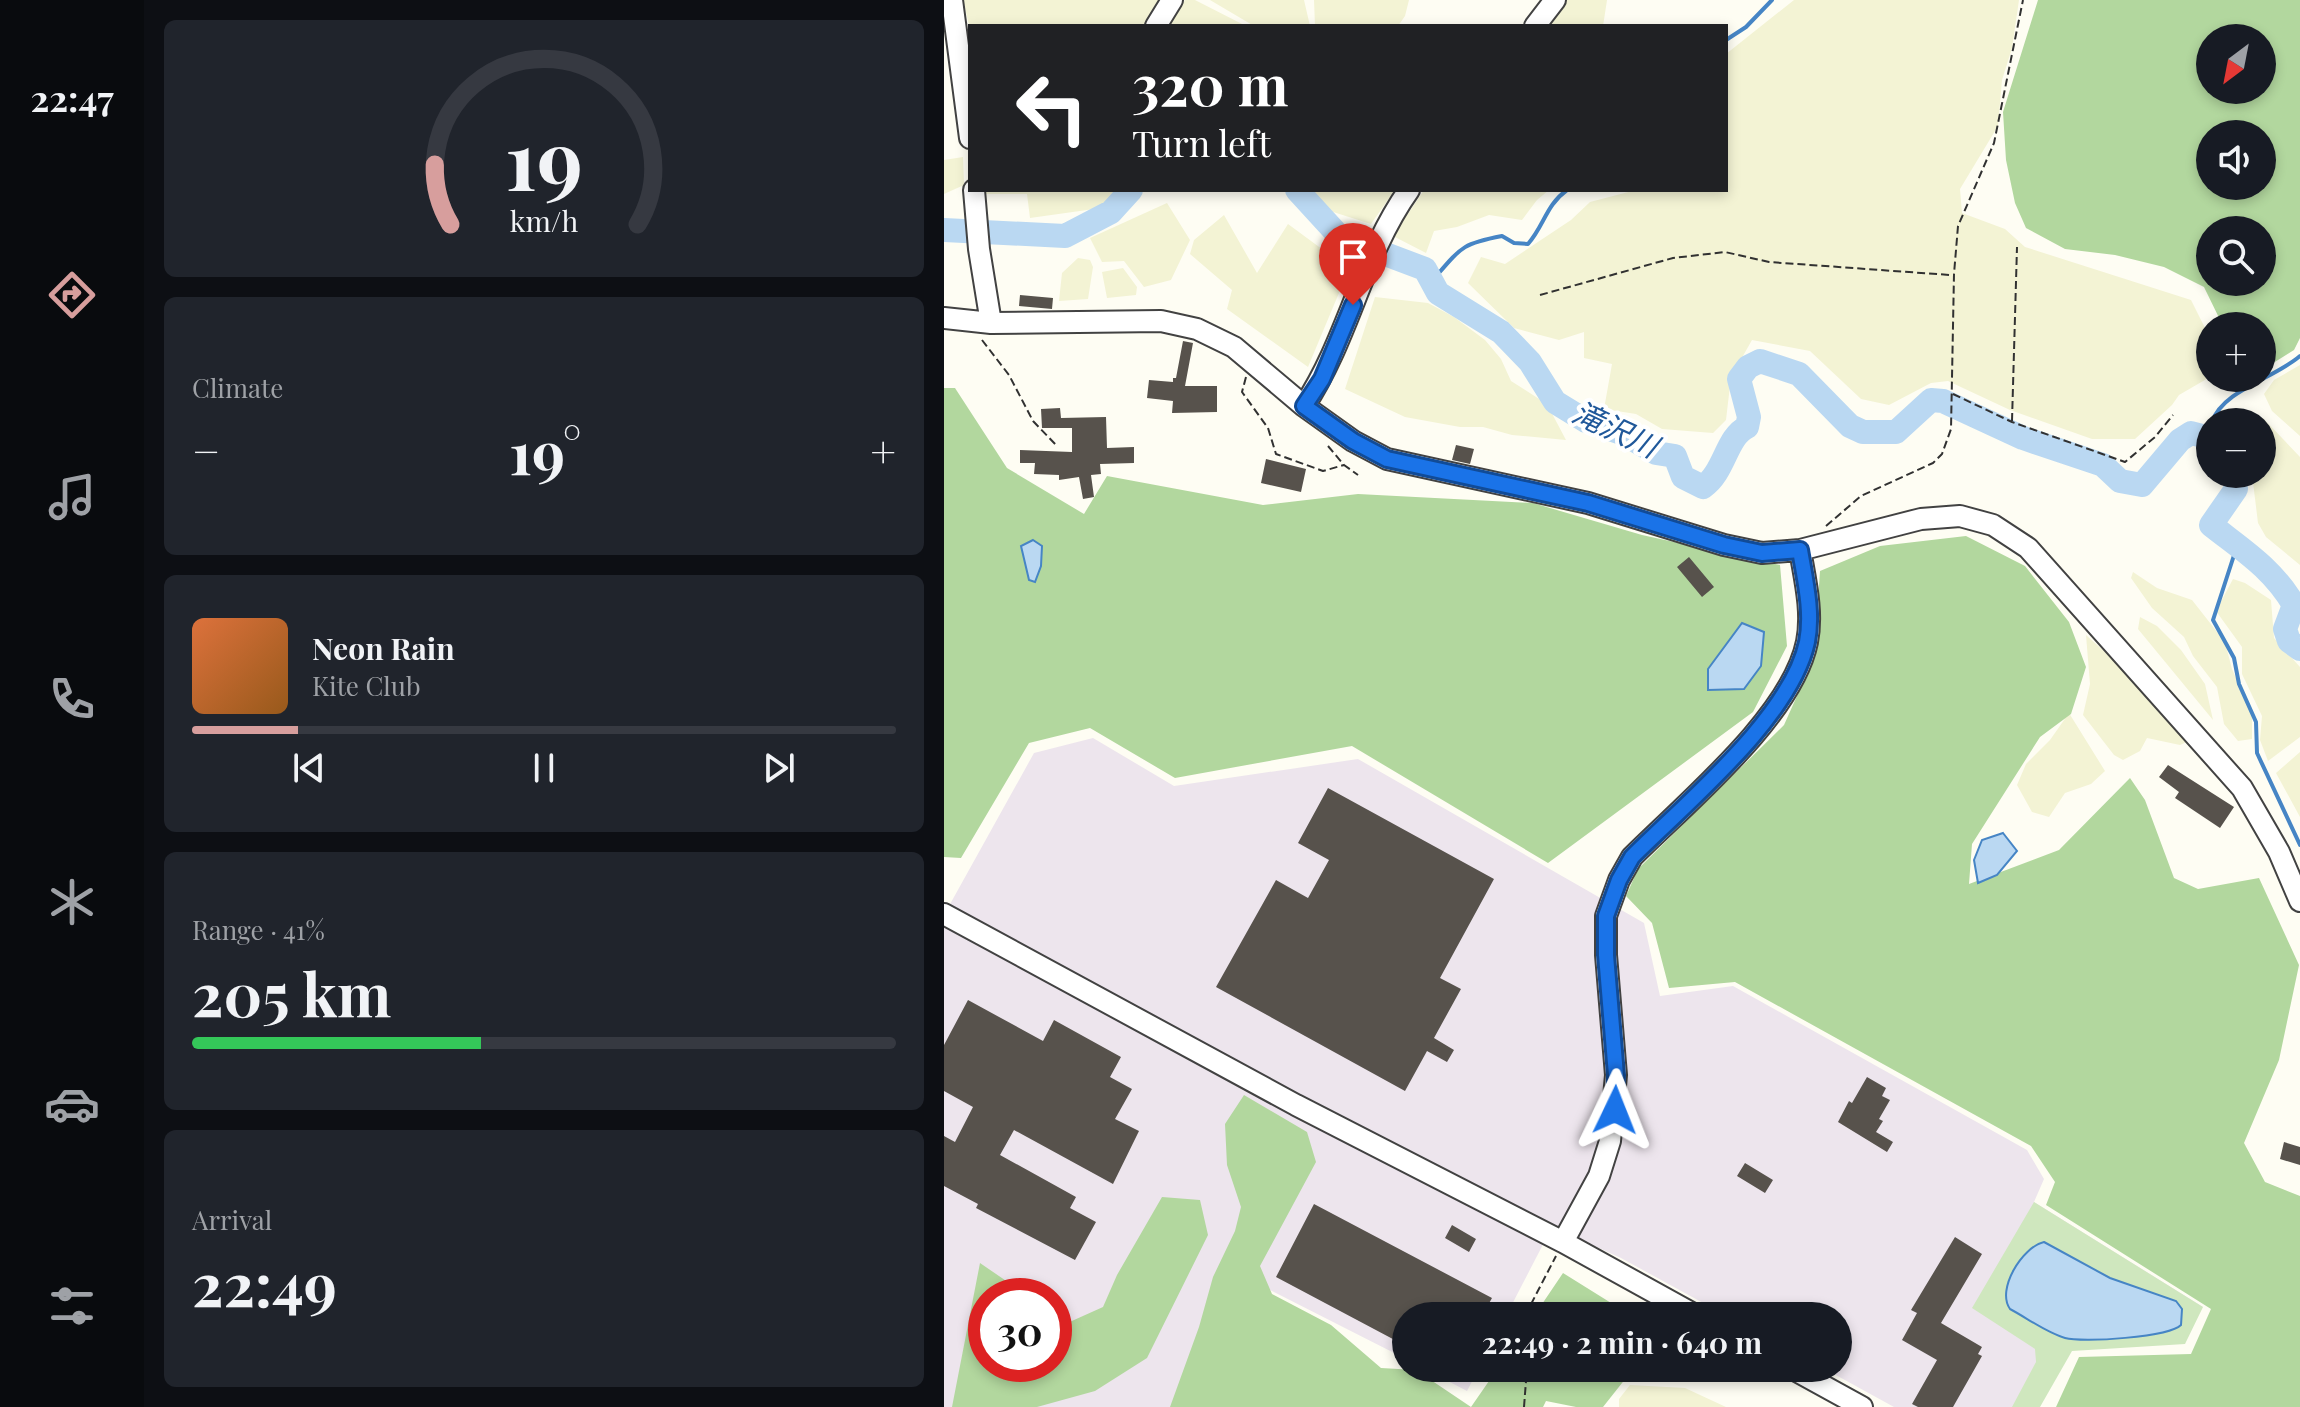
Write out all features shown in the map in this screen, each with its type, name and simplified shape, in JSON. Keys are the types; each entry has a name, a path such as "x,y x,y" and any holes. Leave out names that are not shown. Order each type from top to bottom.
{"street":[{"path":"952,0 968,88"},
{"path":"1157,24 1172,0"},
{"path":"1537,24 1555,0"},
{"path":"974,192 979,249 991,323"},
{"path":"1304,406 1331,361 1379,239 1408,192"},
{"path":"944,318 991,323 1161,321 1197,329 1234,347 1304,406 1353,441 1387,459 1588,503 1724,545 1762,553 1800,550 1921,519 1960,516 1993,525 2028,548 2242,788 2279,852 2300,901"},
{"path":"1563,1242 1599,1176 1610,1141 1616,1075 1606,955 1606,916 1619,880 1632,857 1766,723 1791,685 1807,641 1808,604 1800,550"},
{"path":"944,914 1296,1105 1563,1242 1672,1302"},
{"path":"1816,1382 1862,1407"}],"path":[{"path":"1826,543 1826,525 1861,496 1933,463 1942,454 1951,429 1958,226 1994,143 2023,0"},
{"path":"2012,422 2017,247"},
{"path":"1540,295 1673,258 1725,252 1769,262 1950,275"},
{"path":"966,321 1009,375 1033,421 1057,446"},
{"path":"1250,361 1242,392 1268,428 1276,454 1323,471 1344,465"},
{"path":"1952,393 2012,422 2125,462 2155,437 2173,415"},
{"path":"1532,1302 1563,1242"},
{"path":"1524,1407 1526,1382"}],"shaded area":[{"path":"1093,738 1174,786 1358,759 1644,923 1660,996 1733,986 2027,1150 2044,1179 2034,1202 2203,1307 2071,1345 2037,1407 1894,1407 1848,1382 1852,1382 1852,1302 1701,1302 1621,1258 1552,1227 1513,1302 1392,1302 1392,1352 1264,1287 1205,1407 944,1407 944,915 1034,753"},
{"path":"1450,1382 1472,1382 1467,1391"}],"green space":[{"path":"963,0 1161,0 1144,24 969,24"},
{"path":"1185,0 1195,0 1242,24 1169,24"},
{"path":"1210,0 1304,0 1310,24 1251,24"},
{"path":"1314,0 1409,0 1399,24 1315,24"},
{"path":"1563,0 1607,0 1603,24 1545,24"},
{"path":"1794,0 2019,0 2012,48 2002,80 1998,126 1960,189 1962,213 2005,229 2025,247 2191,300 2197,312 2196,385 2179,395 2135,439 2092,439 2010,410 1948,381 1931,383 1889,405 1861,399 1810,351 1752,340 1731,377 1726,420 1713,433 1662,429 1636,414 1604,409 1612,364 1584,358 1584,332 1559,340 1514,328 1468,283 1481,257 1505,264 1571,220 1590,202 1628,192 1728,192 1728,52"},
{"path":"2038,0 2300,0 2300,338 2294,350 2276,361 2276,312 2216,312 2208,296 2276,296 2276,216 2196,216 2196,283 2164,267 2115,255 2065,249 2026,228 2015,203 2006,160 2003,112"},
{"path":"963,157 964,185 944,194 944,160"},
{"path":"1121,192 1094,209 1030,218 1027,194 986,194"},
{"path":"1315,192 1394,192 1371,224 1330,211"},
{"path":"1423,192 1547,192 1522,220 1489,215 1457,227 1434,231 1426,253 1393,236"},
{"path":"1167,203 1190,240 1171,280 1144,287 1124,261 1102,262 1090,238"},
{"path":"1224,215 1257,273 1288,224 1349,269 1308,367 1227,309 1232,290 1190,254 1194,240"},
{"path":"1078,258 1090,260 1093,267 1088,299 1059,301 1062,273"},
{"path":"1123,268 1137,287 1136,295 1107,298 1102,272"},
{"path":"1375,297 1428,303 1454,317 1485,340 1501,359 1511,381 1547,404 1566,440 1512,435 1483,427 1460,427 1405,417 1345,389"},
{"path":"2300,365 2300,436 2276,415 2276,408 2271,408 2264,394 2276,392 2276,379"},
{"path":"944,388 955,388 1007,468 1084,514 1107,476 1263,505 1358,494 1533,503 1642,535 1780,565 1787,646 1753,712 1548,863 1352,746 1175,778 1090,728 1029,743 961,858 944,857"},
{"path":"2276,432 2300,457 2300,565 2266,537 2258,523 2254,488 2276,488"},
{"path":"1966,536 2025,566 2069,622 2086,667 2071,714 2040,737 1972,844 1969,884 2059,850 2130,778 2145,800 2174,878 2198,889 2259,878 2299,965 2279,1060 2244,1143 2265,1182 2300,1196 2300,1407 2056,1407 2079,1357 2191,1354 2211,1309 2046,1205 2055,1182 2031,1146 1735,982 1669,988 1652,923 1626,896 1638,869 1784,725 1814,658 1820,571 1880,546"},
{"path":"2133,572 2157,588 2192,600 2225,642 2232,669 2252,715 2252,739 2238,741 2224,724 2217,687 2193,656 2184,637 2152,608 2131,578"},
{"path":"2233,579 2271,600 2274,638 2300,667 2300,737 2268,761 2260,740 2262,716 2242,674 2242,647 2216,611"},
{"path":"2140,617 2157,626 2181,650 2205,684 2213,720 2138,629"},
{"path":"2086,635 2191,740 2180,745 2147,738 2140,751 2123,760 2114,755 2083,715 2090,684"},
{"path":"2069,713 2105,771 2091,784 2065,793 2049,817 2032,812 2017,785 2026,764 2050,740"},
{"path":"2300,752 2300,817 2276,773"},
{"path":"1244,1095 1307,1132 1316,1162 1260,1266 1272,1294 1331,1325 1381,1368 1392,1369 1392,1382 1434,1382 1471,1407 1170,1407 1199,1327 1213,1277 1235,1231 1241,1207 1227,1165 1225,1124"},
{"path":"1162,1197 1200,1200 1208,1235 1147,1358 1095,1391 1037,1407 952,1407 968,1325 968,1382 1072,1382 1072,1321 1103,1307 1117,1275"},
{"path":"2034,1202 2203,1307 2185,1344 2072,1351 2040,1407 2012,1407 2036,1362 2035,1349 1972,1308"},
{"path":"980,1263 1002,1278 977,1278"},
{"path":"1563,1273 1610,1302 1543,1302"},
{"path":"1488,1382 1623,1382 1603,1407 1576,1407 1546,1401 1543,1407 1471,1407"},
{"path":"1630,1385 1685,1388 1726,1407 1619,1407 1619,1399"}],"water":[{"path":"1033,540 1042,546 1041,566 1035,582 1029,580 1021,546"},
{"path":"1742,623 1764,632 1761,666 1744,689 1708,690 1708,669"},
{"path":"2003,833 2017,851 1997,875 1978,883 1974,860 1982,840"},
{"path":"2044,1242 2110,1278 2176,1301 2182,1309 2181,1325 2144,1336 2075,1339 2051,1333 2010,1309 2006,1291 2014,1270 2027,1252"}],"building":[{"path":"1020,295 1053,298 1052,309 1019,306"},
{"path":"1183,341 1193,343 1185,386 1217,386 1217,412 1172,413 1173,401 1147,398 1149,380 1173,382 1176,378"},
{"path":"1060,408 1061,418 1106,417 1107,448 1134,447 1134,463 1100,464 1101,474 1091,475 1094,497 1083,499 1079,477 1059,480 1059,475 1034,474 1035,463 1020,463 1020,450 1072,452 1072,428 1042,428 1041,409"},
{"path":"1456,445 1474,449 1470,464 1452,460"},
{"path":"1266,459 1306,469 1301,492 1261,483"},
{"path":"1689,557 1714,587 1702,597 1677,567"},
{"path":"2168,765 2234,807 2220,828 2175,798 2179,792 2159,777"},
{"path":"1328,788 1494,879 1440,978 1461,989 1434,1038 1454,1050 1447,1062 1427,1051 1405,1091 1216,987 1276,880 1308,898 1329,860 1298,843"},
{"path":"968,1000 1043,1041 1054,1020 1121,1057 1110,1077 1132,1089 1115,1119 1139,1131 1113,1184 1014,1130 1000,1155 1076,1197 1070,1208 1096,1222 1075,1260 976,1208 978,1204 944,1186 944,1136 955,1142 973,1107 944,1091 944,1045"},
{"path":"1867,1077 1886,1088 1882,1096 1890,1100 1879,1119 1883,1121 1876,1132 1893,1142 1887,1152 1838,1122"},
{"path":"2284,1142 2300,1147 2300,1165 2280,1159"},
{"path":"1745,1163 1773,1180 1765,1193 1737,1176"},
{"path":"1314,1204 1492,1298 1490,1302 1392,1302 1392,1339 1276,1277"},
{"path":"1452,1225 1476,1239 1469,1252 1445,1238"},
{"path":"1955,1237 1982,1254 1941,1323 1982,1347 1978,1354 1982,1356 1953,1407 1918,1407 1912,1404 1937,1360 1902,1340 1917,1313 1911,1310"}],"waterway":[{"path":"1728,39 1746,27 1772,0"},
{"name":"滝沢川","path":"944,230 1065,236 1111,212 1129,192"},
{"name":"滝沢川","path":"1299,192 1340,237 1425,269 1438,293 1501,332 1530,362 1555,402 1586,421 1624,434 1656,453 1675,456 1683,477 1703,487 1716,473 1734,438 1747,427 1749,417 1739,379 1748,367 1760,361 1799,374 1850,426 1863,432 1896,432 1931,400 1943,401 2023,438 2103,465 2120,481 2142,485 2180,440 2191,433 2196,434"},
{"path":"1438,293 1438,274 1459,252 1480,241 1502,236 1514,243 1528,244 1554,202 1565,192"},
{"path":"2221,408 2238,393 2300,356"},
{"name":"滝沢川","path":"2236,488 2211,525 2257,561 2285,592 2294,605 2285,629 2289,641 2300,649"},
{"path":"2237,546 2213,620 2234,658 2239,684 2256,722 2257,753 2300,845"}],"route":[{"path":"1353,305 1331,361 1304,406 1353,441 1387,459 1426,470 1588,503 1724,545 1762,553 1800,550 1808,604 1807,641 1791,685 1766,723 1632,857 1619,880 1606,916 1606,955 1616,1075 1615,1110"}]}
